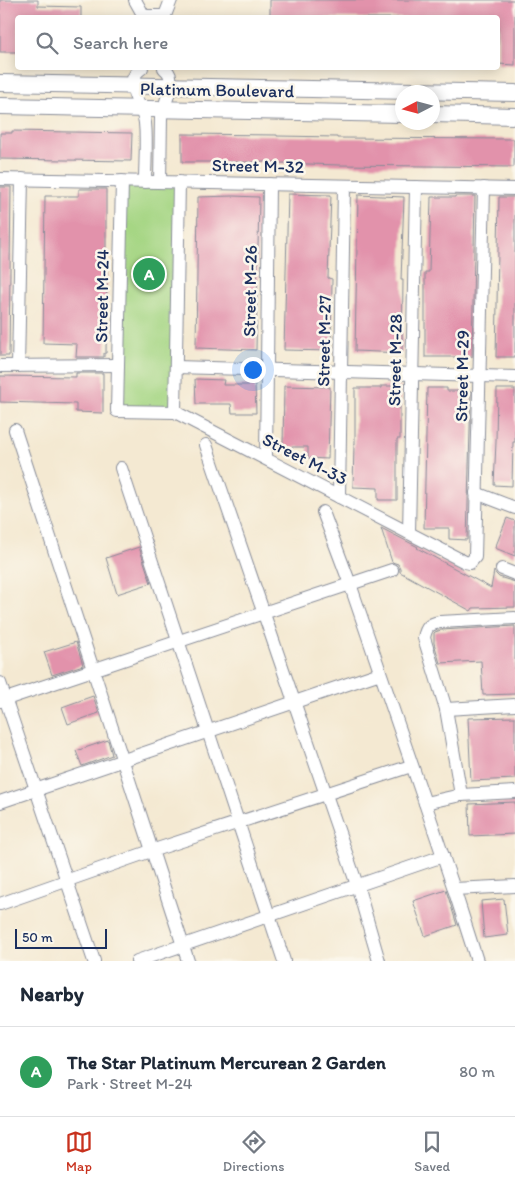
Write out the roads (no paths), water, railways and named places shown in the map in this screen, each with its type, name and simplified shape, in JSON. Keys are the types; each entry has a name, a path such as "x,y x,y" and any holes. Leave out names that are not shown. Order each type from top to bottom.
{"street":[{"path":"136,0 144,15"},
{"path":"165,15 171,0"},
{"path":"138,70 134,76 132,86 145,124 145,182"},
{"path":"160,182 160,124 171,86 170,76 166,70"},
{"name":"Platinum Boulevard","path":"0,83 515,92"},
{"name":"Platinum Boulevard","path":"0,106 395,114"},
{"path":"440,114 515,116"},
{"name":"Street M-32","path":"0,179 515,189"},
{"path":"18,366 22,180"},
{"name":"Street M-24","path":"118,411 122,181"},
{"path":"175,412 179,182"},
{"name":"Street M-26","path":"266,458 270,184"},
{"name":"Street M-27","path":"339,496 344,186"},
{"name":"Street M-28","path":"409,533 416,187"},
{"name":"Street M-29","path":"470,562 475,557 484,188"},
{"path":"0,366 118,365"},
{"path":"176,367 515,377"},
{"name":"Street M-33","path":"118,411 175,412 465,562 470,562"},
{"path":"15,430 188,961"},
{"path":"206,445 357,885 379,961"},
{"path":"122,468 284,961"},
{"path":"476,493 515,508"},
{"path":"323,512 350,584 477,961"},
{"path":"502,569 515,574"},
{"path":"3,700 392,570"},
{"path":"461,795 446,709 424,638 426,630 432,623 515,618"},
{"path":"0,802 380,673"},
{"path":"0,683 3,700 36,790 94,961"},
{"path":"446,709 515,705"},
{"path":"0,904 151,851 411,766"},
{"path":"425,803 461,795 515,792"},
{"path":"137,961 442,856"},
{"path":"454,889 515,886"}],"place":[{"name":"The Star Platinum Mercurean 2 Garden","path":"149,274"}]}
